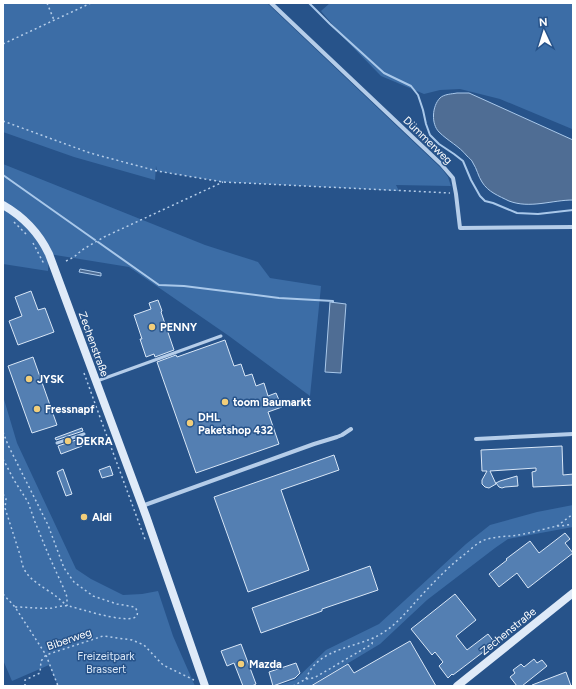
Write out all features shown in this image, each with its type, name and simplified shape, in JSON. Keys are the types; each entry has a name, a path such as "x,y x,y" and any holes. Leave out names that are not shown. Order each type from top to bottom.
{"street":[{"name":"Dümmerweg","path":"271,3 441,164 452,178 456,194 460,228 573,227"},
{"name":"Zechenstraße","path":"3,205 26,221 36,232 45,246 53,264 142,506 202,684"},
{"path":"142,506 337,437 351,429"},
{"path":"476,439 573,434"},
{"name":"Zechenstraße","path":"457,686 573,593"}],"lane":[{"path":"96,381 220,336"},
{"path":"57,443 84,434"}],"path":[{"path":"47,3 54,21"},
{"path":"3,44 91,3"},
{"path":"3,121 90,153 157,170 223,182 456,194"},
{"path":"66,261 104,237 223,182"},
{"path":"12,221 26,234"},
{"path":"31,239 44,264"},
{"path":"83,369 146,543"},
{"path":"3,432 48,525 64,568 74,582 93,596 117,604 132,606 136,609 136,616 126,619 117,618 95,614 67,606 30,578 22,566 21,558 5,508 6,499 3,494"},
{"path":"3,458 14,480 28,502 67,597 67,606"},
{"path":"557,526 573,514"},
{"path":"306,679 308,672 326,655 373,638 393,626 452,563 482,541 573,524"},
{"path":"3,594 15,606 46,655 58,686"},
{"path":"15,606 53,608 67,606"},
{"name":"Biberweg","path":"25,686 25,680 40,673 41,661 46,655 103,636 132,640 144,645 163,665 202,684"},
{"path":"293,686 306,679 314,678 372,644 373,638"}],"green space":[{"path":"3,3 267,3 442,169 448,177 451,186 396,185 399,191 223,182 157,171 156,166 155,180 74,157 3,132"},
{"path":"330,3 573,3 572,129 500,99 460,89 440,90 424,94 381,76 343,37 321,11"},
{"path":"3,164 205,245 258,262 270,278 321,286 310,396 229,336 129,267 49,254 48,271 3,264"},
{"name":"Freizeitpark Brassert","path":"3,396 17,443 76,569 91,579 123,595 158,591 173,636 195,686 58,686 49,665 12,681 3,660"},
{"path":"573,505 573,527 508,539 427,600 380,644 310,686 276,686 295,680 326,650 379,624 466,544 490,525 537,512"}],"shaded area":[{"path":"469,93 573,140 573,200 533,204 517,203 501,197 487,188 481,180 471,160 461,149 436,129 434,110 437,101 448,94"},
{"path":"80,269 101,273 101,276 79,272"},
{"path":"330,302 346,304 341,373 325,372"}],"building":[{"path":"31,291 38,310 45,308 54,332 18,345 9,321 22,316 15,297"},
{"name":"PENNY","path":"158,300 174,350 155,357 154,354 146,357 134,315 151,309 149,303"},
{"name":"toom Baumarkt","path":"225,340 234,366 241,364 245,376 252,374 256,386 264,383 268,396 276,393 282,407 268,412 279,444 196,473 157,362 176,355 177,357"},
{"path":"33,357 57,425 32,433 8,366"},
{"path":"82,428 83,431 56,440 55,438"},
{"path":"79,439 82,446 61,454 58,446"},
{"path":"562,446 563,475 573,474 573,485 533,487 532,472 536,471 536,468 490,471 496,484 489,488 482,484 482,480 487,471 482,471 481,450"},
{"path":"334,455 339,470 281,490 309,570 248,592 214,497"},
{"path":"110,466 113,475 102,478 99,470"},
{"path":"63,469 72,494 66,496 57,472"},
{"path":"517,476 518,486 502,488 496,483 500,481"},
{"path":"565,533 570,539 565,543 573,553 528,588 517,573 499,587 489,574 530,541 539,553"},
{"path":"370,566 378,590 322,609 322,611 261,633 252,608"},
{"path":"455,594 476,620 456,636 467,650 488,634 495,643 448,678 439,666 443,662 435,652 432,655 411,629"},
{"path":"410,641 436,686 311,686 348,664 354,673"},
{"path":"241,644 256,684 252,686 243,686 234,663 227,666 221,651"},
{"path":"534,659 537,663 542,660 547,666 522,686 517,686 510,677 515,673 513,670 521,664 524,667"},
{"path":"296,663 300,673 295,678 273,686 269,672"},
{"path":"566,672 571,686 532,686 532,685"}],"waterway":[{"path":"309,3 384,73 411,86 418,95 430,135 439,144 463,161 471,180 480,196 485,201 517,213 538,214 573,210"},
{"path":"3,175 95,240"},
{"path":"98,242 159,285 184,286 279,298 333,302"}],"place":[{"name":"PENNY","path":"152,327"},
{"name":"JYSK","path":"29,379"},
{"name":"toom Baumarkt","path":"225,402"},
{"name":"Fressnapf","path":"37,409"},
{"name":"DHL Paketshop 432","path":"190,423"},
{"name":"DEKRA","path":"68,441"},
{"name":"Aldi","path":"84,517"},
{"name":"Mazda","path":"241,664"}]}
